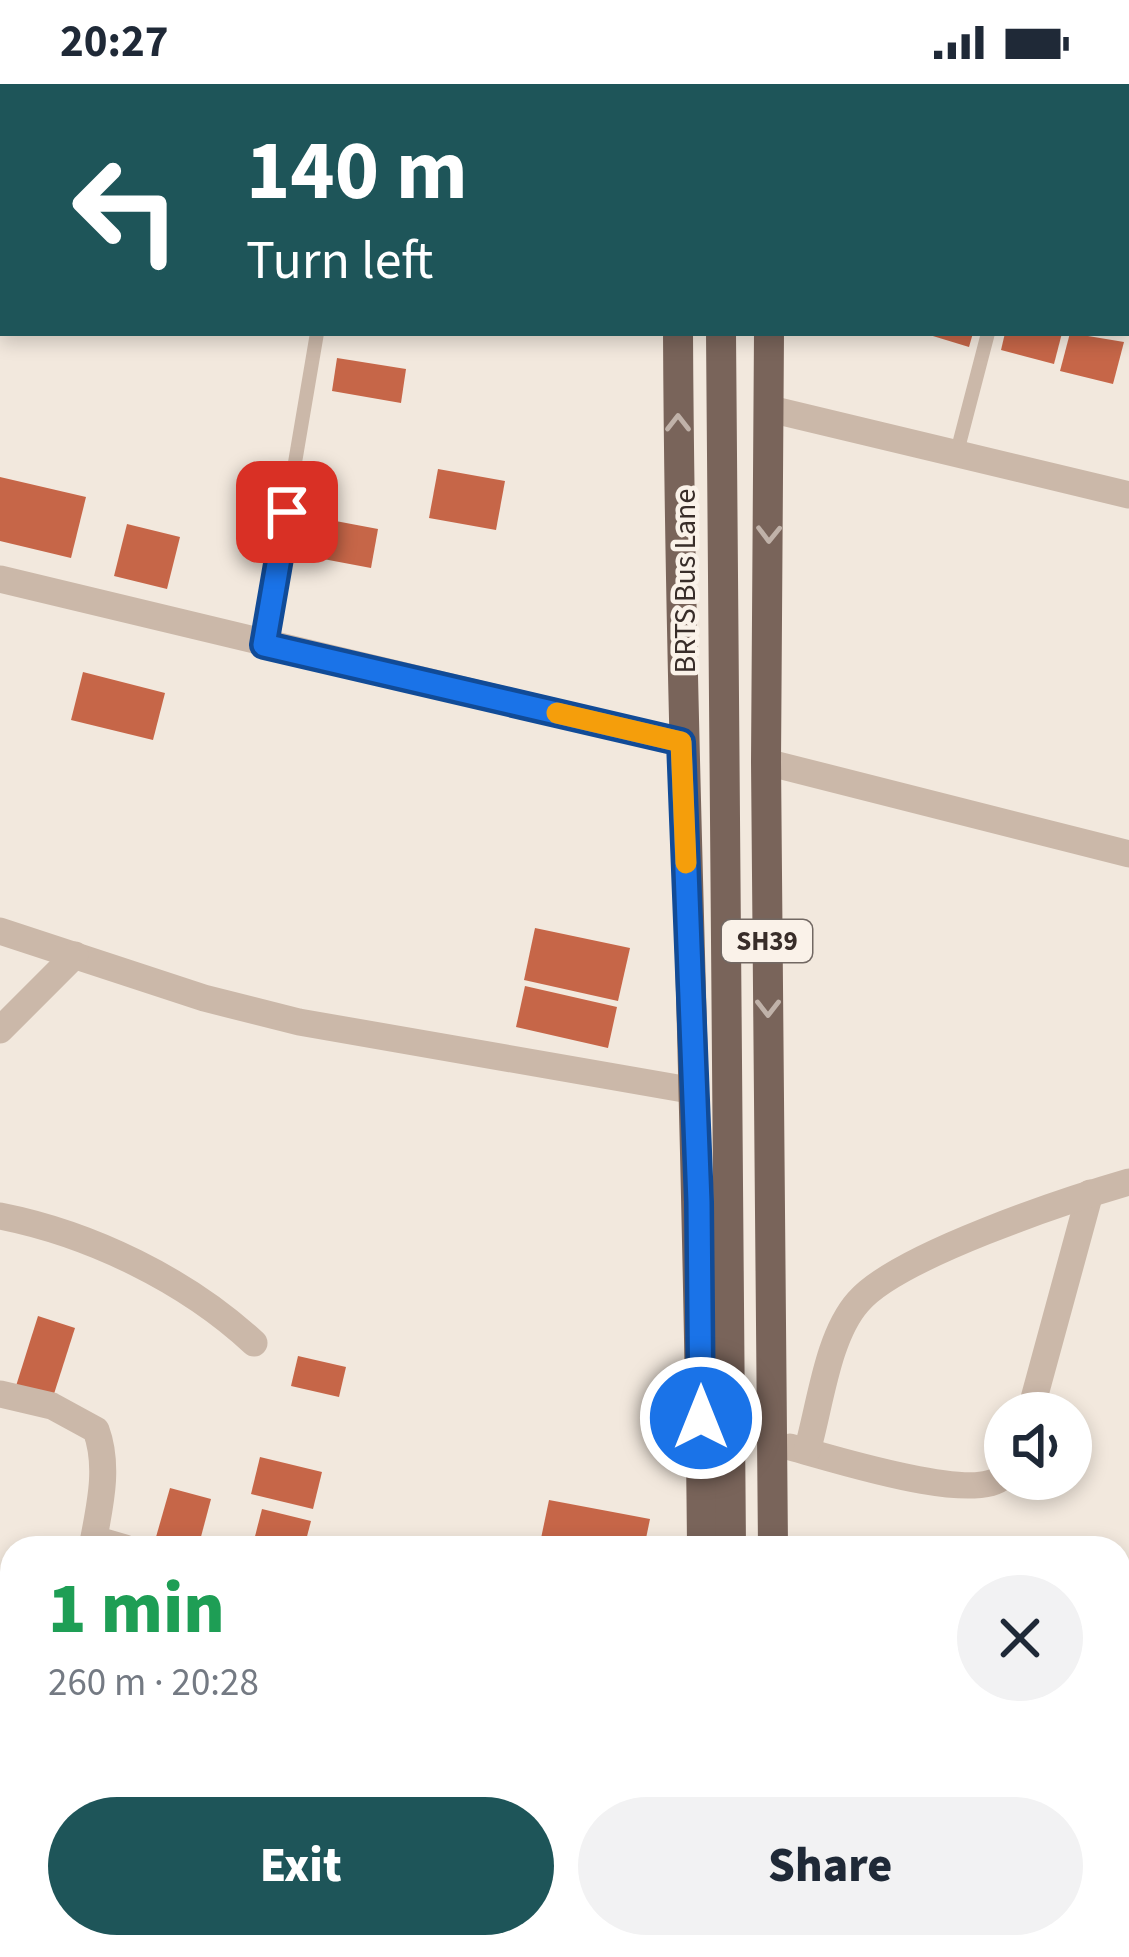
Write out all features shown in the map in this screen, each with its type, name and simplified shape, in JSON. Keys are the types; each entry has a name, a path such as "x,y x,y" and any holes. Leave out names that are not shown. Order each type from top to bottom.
{"main road":[{"name":"SH39","path":"678,336 681,742 695,1090 702,1536"},
{"name":"BRTS Bus Lane","path":"721,336 731,1536"},
{"name":"SH39","path":"769,336 766,762 773,1536"}],"street":[{"path":"770,409 1129,495"},
{"path":"0,579 681,742"},
{"path":"766,762 1129,854"},
{"path":"0,931 298,1022 695,1090"},
{"path":"0,1030 75,956"},
{"path":"807,1451 855,1304 881,1281 1090,1193 1129,1182"},
{"path":"1036,1392 1090,1193"},
{"path":"0,1216 91,1243 206,1304 254,1343"},
{"path":"0,1394 52,1406 97,1430 104,1451 94,1536"},
{"path":"774,1443 908,1477 984,1486"}],"lane":[{"path":"264,645 316,336"},
{"path":"957,452 987,336"}],"building":[{"path":"933,336 972,336 969,347"},
{"path":"1004,336 1061,336 1054,364 1001,350"},
{"path":"1069,336 1124,342 1113,384 1060,371"},
{"path":"337,358 406,369 401,403 332,391"},
{"path":"438,469 505,481 496,530 429,518"},
{"path":"0,477 86,497 71,558 0,541"},
{"path":"309,516 378,529 371,568 302,555"},
{"path":"127,524 180,537 167,589 114,576"},
{"path":"83,672 165,693 153,740 71,720"},
{"path":"535,928 630,948 618,1001 524,980"},
{"path":"525,986 617,1007 608,1048 516,1027"},
{"path":"38,1316 75,1328 53,1397 16,1386"},
{"path":"298,1356 346,1367 339,1397 291,1386"},
{"path":"260,1457 322,1472 313,1509 251,1494"},
{"path":"170,1488 211,1499 201,1536 156,1536"},
{"path":"549,1500 650,1519 646,1536 542,1536"},
{"path":"262,1509 311,1521 307,1536 255,1536"}],"slow traffic":[{"path":"557,713 681,742 686,863"}],"route":[{"path":"287,512 264,645 681,742 699,1202 701,1418"}]}
